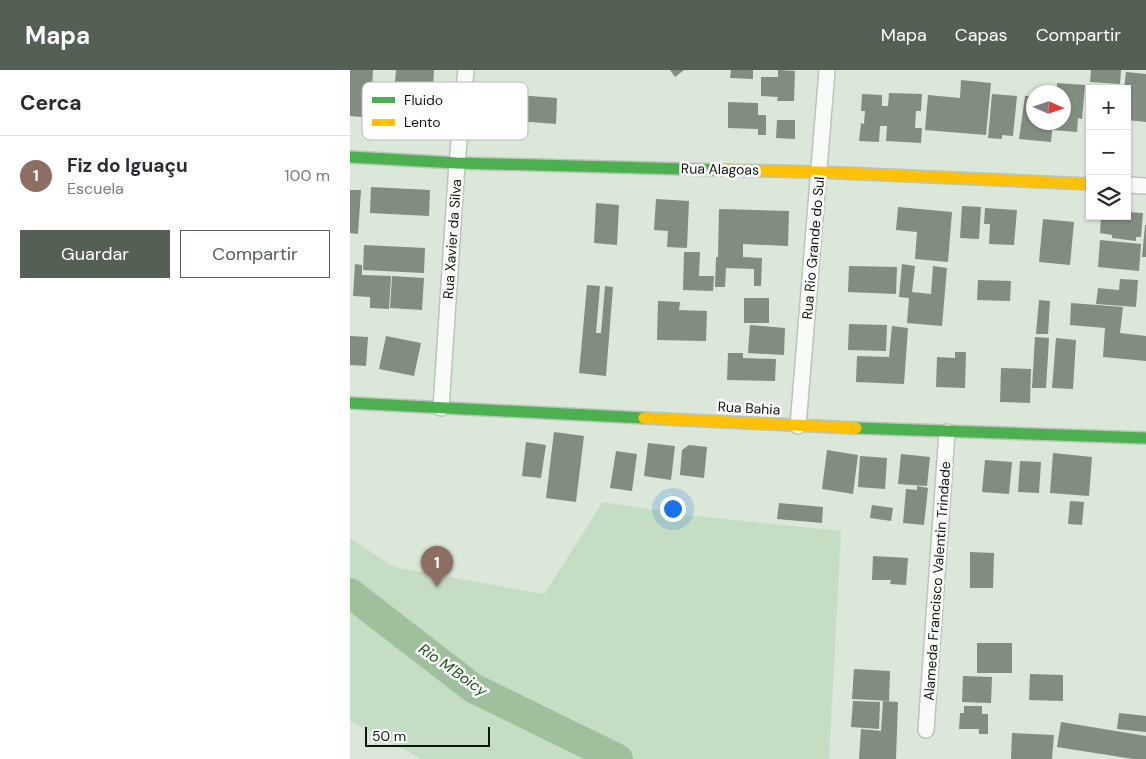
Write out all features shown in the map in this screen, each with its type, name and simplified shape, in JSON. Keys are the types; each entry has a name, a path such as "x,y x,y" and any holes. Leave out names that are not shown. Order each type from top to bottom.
{"street":[{"name":"Rua Rio Grande do Sul","path":"798,426 827,70"},
{"name":"Rua Xavier da Silva","path":"441,408 459,140"},
{"name":"Rua Alagoas","path":"350,157 457,163 819,172 1086,184"},
{"path":"1131,185 1146,186"},
{"name":"Rua Bahia","path":"350,403 798,426 1146,438"},
{"name":"Alameda Francisco Valentin Trindade","path":"926,730 948,432"}],"green space":[{"path":"603,502 685,515 841,531 829,759 422,759 350,721 350,538 394,567 544,594"}],"building":[{"path":"350,70 373,70 372,82 362,82 362,117 350,116"},
{"path":"396,70 434,70 433,82 395,82"},
{"path":"670,70 684,70 675,77"},
{"path":"731,70 753,70 753,79 730,78"},
{"path":"778,70 795,71 794,101 777,101 778,97 761,96 761,77 778,77"},
{"path":"1091,70 1121,70 1120,84 1090,82"},
{"path":"1126,72 1146,74 1146,122 1131,120 1131,85 1124,85"},
{"path":"961,80 991,83 986,135 925,130 928,95 960,98"},
{"path":"1057,83 1085,85 1082,119 1078,118 1077,132 1053,130 1071,130 1071,85 1057,85"},
{"path":"889,93 922,94 921,111 916,111 915,128 922,128 921,143 886,141 887,126 880,126 879,142 859,141 861,123 864,124 865,111 861,111 862,94 882,95 882,106 888,106"},
{"path":"992,94 1017,96 1013,136 1002,135 1002,139 988,138"},
{"path":"528,96 557,98 556,124 528,122"},
{"path":"1026,96 1026,130 1052,130 1051,142 1019,139"},
{"path":"728,102 758,103 758,115 766,115 766,135 758,135 758,129 728,128"},
{"path":"777,120 795,120 795,139 776,138"},
{"path":"371,187 430,190 429,216 370,213"},
{"path":"350,190 361,190 358,234 350,233"},
{"path":"656,199 689,201 687,248 667,247 668,231 654,230"},
{"path":"596,203 619,205 617,245 594,243"},
{"path":"962,206 981,207 979,239 960,238"},
{"path":"898,207 952,212 948,262 915,259 917,232 896,230"},
{"path":"985,208 1017,210 1014,245 989,244 990,224 984,224"},
{"path":"719,209 789,211 788,246 743,244 743,257 762,258 761,286 754,286 754,269 726,268 725,287 715,287"},
{"path":"1131,212 1143,213 1141,237 1136,237 1136,241 1112,238 1112,235 1100,233 1101,220 1131,220"},
{"path":"1043,219 1074,222 1070,265 1039,262"},
{"path":"1145,225 1146,257 1142,257"},
{"path":"1100,240 1141,244 1139,271 1098,267"},
{"path":"364,245 425,248 424,273 363,270"},
{"path":"684,252 700,252 699,276 714,276 713,291 683,290"},
{"path":"355,264 362,265 362,275 391,276 389,309 370,308 370,297 353,296"},
{"path":"902,264 915,266 912,292 931,294 933,266 947,268 942,326 907,323 909,298 899,297"},
{"path":"849,266 897,267 896,294 848,292"},
{"path":"392,276 424,278 422,310 390,308"},
{"path":"1120,279 1138,280 1136,307 1096,304 1098,288 1119,290"},
{"path":"978,280 1011,281 1010,301 977,300"},
{"path":"587,285 600,286 596,333 601,333 605,286 613,287 606,376 579,373"},
{"path":"744,298 769,298 769,323 744,323"},
{"path":"1039,300 1050,301 1048,334 1036,334"},
{"path":"658,301 680,302 679,310 707,311 706,341 657,340"},
{"path":"1071,303 1123,307 1120,333 1146,336 1146,361 1103,357 1105,328 1070,325"},
{"path":"849,324 887,325 886,351 848,350"},
{"path":"750,325 785,328 784,355 748,353"},
{"path":"892,326 908,328 904,384 856,382 857,356 889,357"},
{"path":"350,336 368,337 366,366 350,365"},
{"path":"386,336 421,343 414,376 379,369"},
{"path":"1035,337 1049,338 1046,388 1032,388"},
{"path":"1056,338 1076,340 1073,389 1052,388"},
{"path":"955,352 966,352 965,388 936,387 937,357 955,358"},
{"path":"728,353 743,353 743,358 776,359 775,381 727,380"},
{"path":"1001,368 1031,369 1030,403 1000,402"},
{"path":"554,432 584,436 576,502 546,498"},
{"path":"526,442 546,445 541,478 522,476"},
{"path":"648,443 675,446 671,480 644,476"},
{"path":"689,445 707,447 704,478 680,475 682,450"},
{"path":"827,450 858,455 853,494 822,489"},
{"path":"616,451 637,454 632,491 610,488"},
{"path":"1053,453 1092,457 1089,496 1050,493"},
{"path":"901,454 930,457 927,486 898,484"},
{"path":"860,456 887,458 885,489 858,487"},
{"path":"985,460 1012,462 1009,494 982,492"},
{"path":"1020,461 1041,462 1039,493 1018,492"},
{"path":"917,486 928,488 924,525 903,523 906,489 917,490"},
{"path":"1070,501 1084,502 1082,525 1068,524"},
{"path":"779,503 823,507 822,523 777,519"},
{"path":"872,505 893,508 891,521 870,518"},
{"path":"970,552 994,553 993,588 970,588"},
{"path":"873,556 908,558 906,585 890,584 891,580 872,580"},
{"path":"977,643 1012,643 1012,673 977,673"},
{"path":"854,669 890,671 889,701 852,699"},
{"path":"1030,674 1063,675 1063,701 1029,700"},
{"path":"963,676 992,677 991,703 962,702"},
{"path":"853,701 880,702 879,729 851,727"},
{"path":"883,701 898,702 896,759 859,759 861,729 881,731"},
{"path":"964,706 982,706 982,714 988,714 988,734 979,734 979,729 959,729 960,713 964,713"},
{"path":"1119,713 1146,716 1146,732 1117,729"},
{"path":"1061,722 1146,736 1146,759 1133,759 1057,747"},
{"path":"1012,733 1054,735 1052,759 1011,759"}],"waterway":[{"name":"Rio M'Boicy","path":"350,593 473,688 618,759"}],"traffic: fast":[{"path":"350,157 457,163 722,170"},
{"path":"350,403 644,418"},
{"path":"856,428 1146,438"}],"traffic: slow":[{"path":"722,170 819,172 1086,184"},
{"path":"644,418 856,428"}],"place":[{"name":"Fiz do Iguaçu","path":"437,587"}]}
